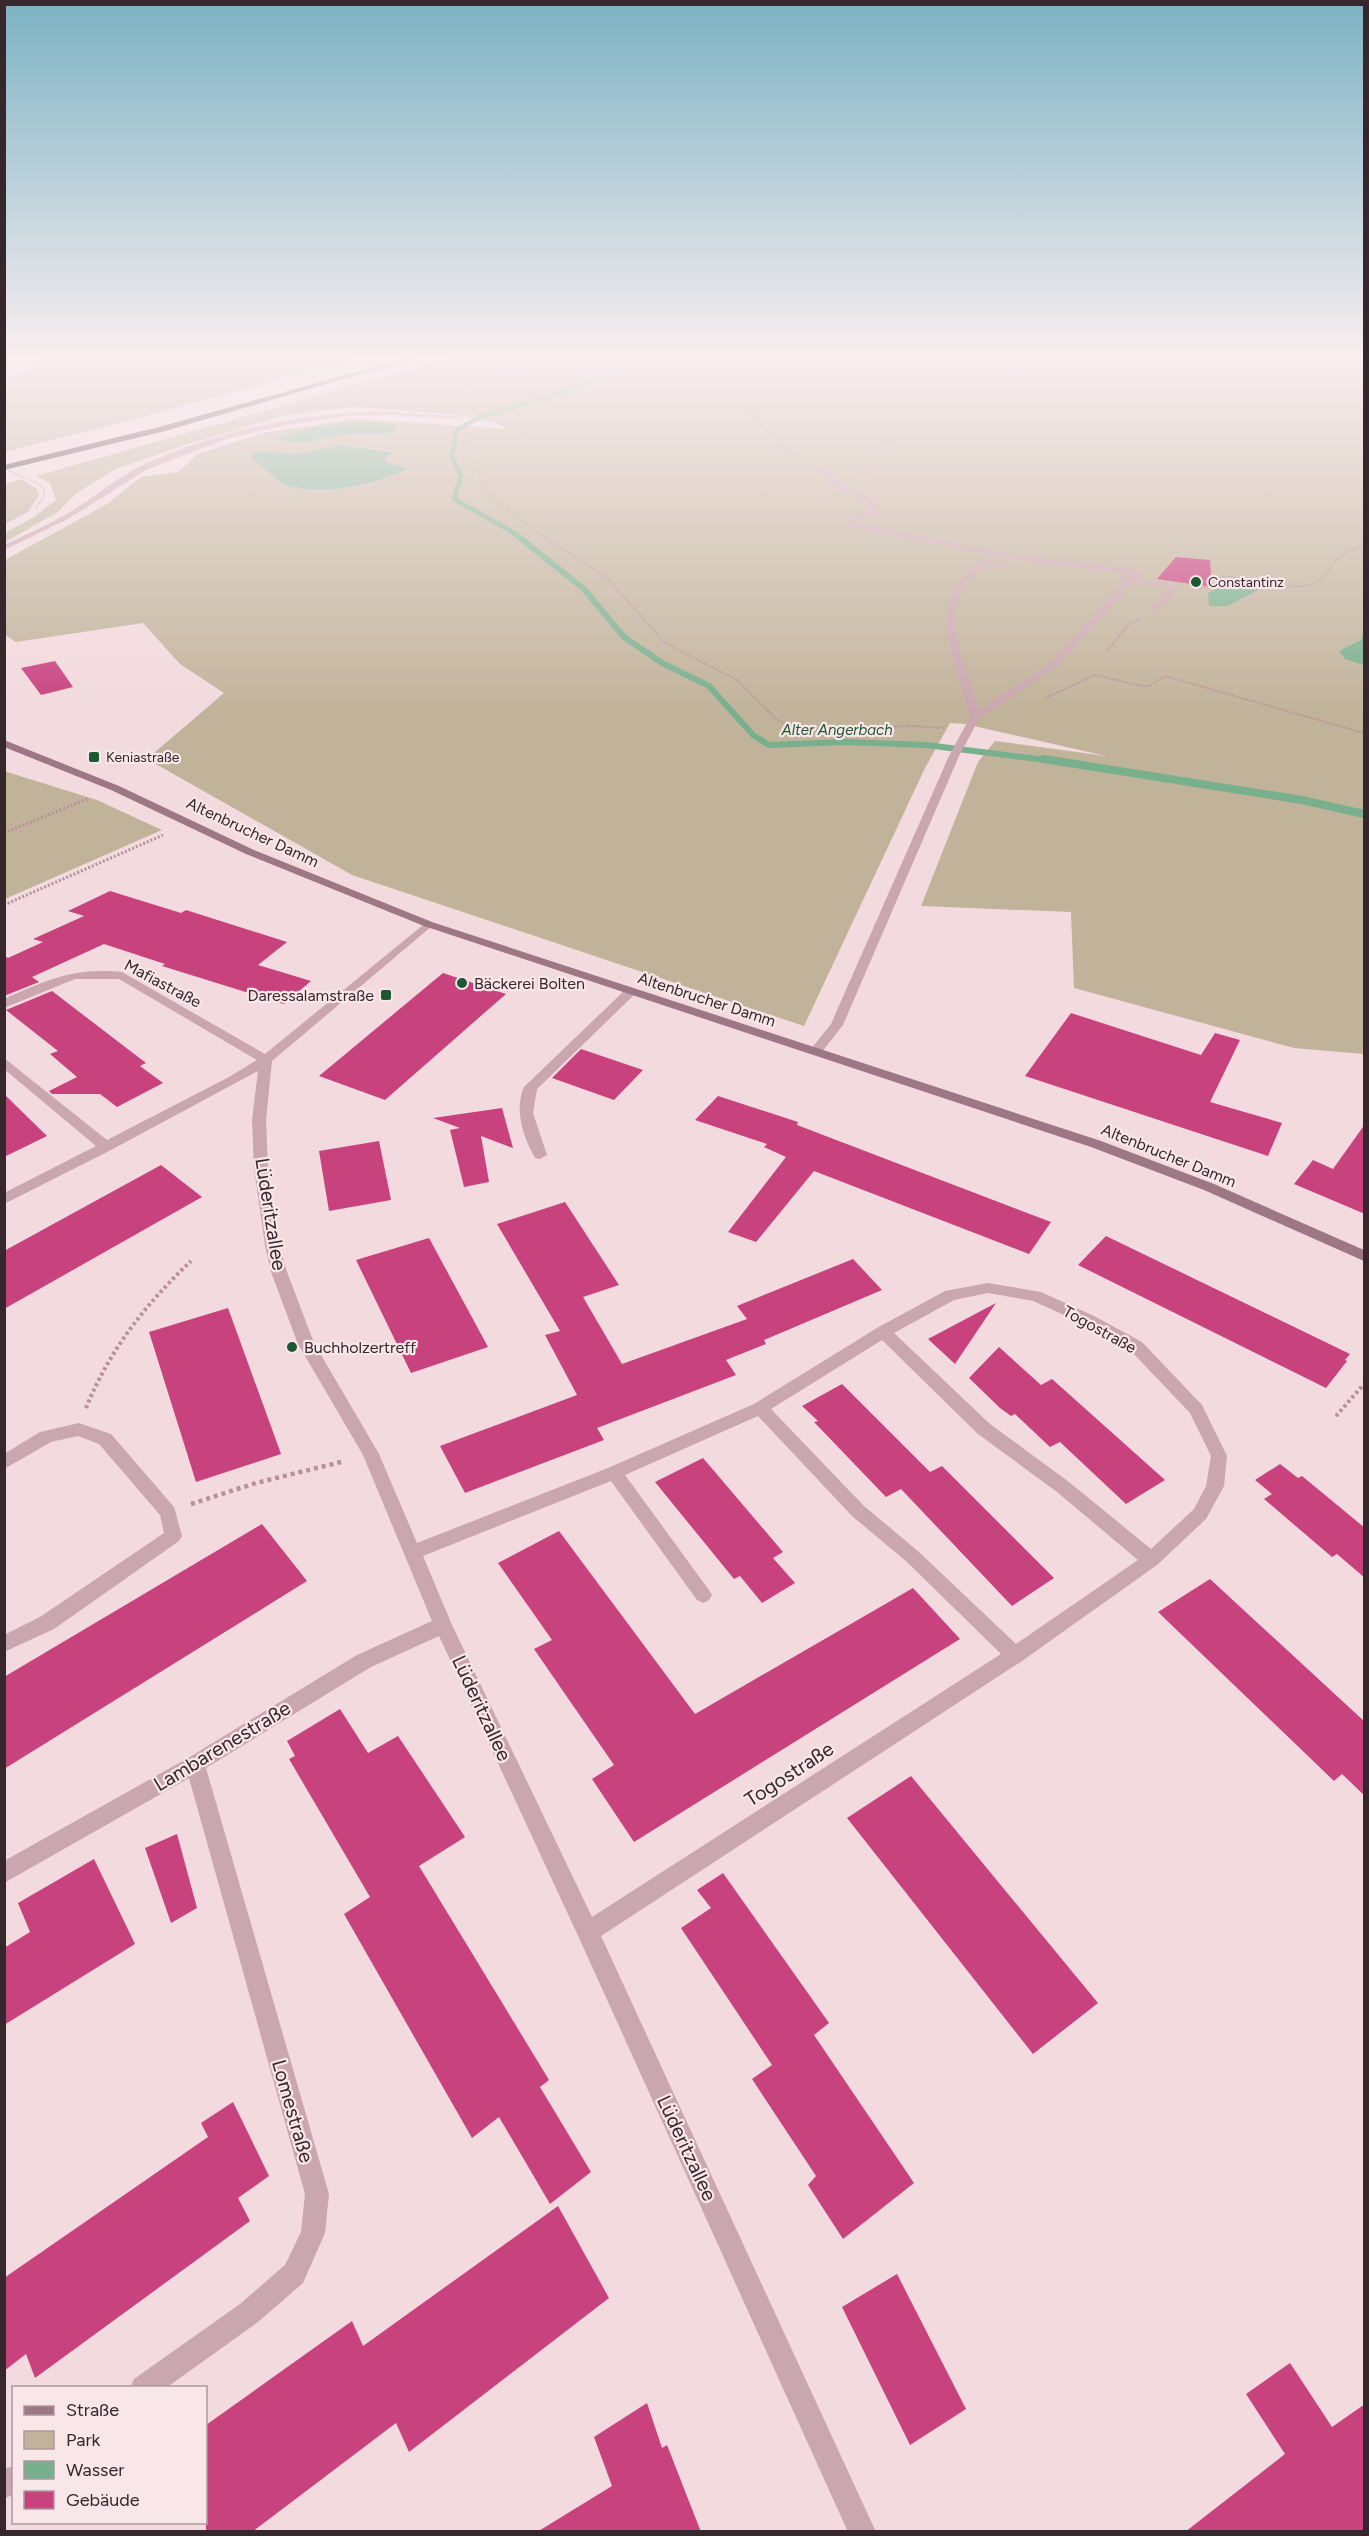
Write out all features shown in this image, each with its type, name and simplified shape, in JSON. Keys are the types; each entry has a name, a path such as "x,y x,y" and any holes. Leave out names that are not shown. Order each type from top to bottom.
{"main road":[{"name":"Altenbrucher Damm","path":"4,743 192,822 250,852 428,924 1096,1144 1209,1187 1365,1256"},
{"name":"Altenbrucher Damm","path":"4,751 45,760"}],"street":[{"path":"4,548 74,513 126,476"},
{"path":"816,1050 837,1025 954,756 975,717 1053,665 1137,572 1012,557 851,524 850,519 872,513 875,504 830,476"},
{"path":"975,717 972,692 963,674 949,625 959,586 973,570 984,562 1173,585 1164,603 1155,607"},
{"path":"4,1199 106,1147 266,1060 428,924"},
{"name":"Mafiastraße","path":"4,1004 70,975 95,971 122,976 266,1060"},
{"path":"540,1155 524,1111 525,1097 531,1087 630,992"},
{"name":"Lüderitzallee","path":"266,1060 259,1120 261,1168 272,1245 279,1272 306,1344 371,1454 443,1625 588,1932 862,2532"},
{"path":"4,1062 106,1147"},
{"name":"Togostraße","path":"411,1553 614,1473 760,1408 883,1332 950,1295 988,1288 1036,1296 1089,1320 1136,1346 1196,1409 1219,1456 1215,1486 1200,1514 1151,1560 1015,1655 588,1932"},
{"path":"883,1332 984,1429 1063,1487 1151,1560"},
{"path":"760,1408 858,1511 913,1557 1015,1655"},
{"path":"4,1463 46,1437 79,1429 105,1439 168,1512 173,1536 47,1623 4,1644"},
{"path":"614,1473 703,1595"},
{"name":"Lambarenestraße","path":"4,1873 195,1764 364,1661 443,1625"},
{"name":"Lomestraße","path":"146,2386 249,2313 294,2274 313,2233 314,2223 316,2194 195,1764"}],"path":[{"path":"22,476 42,486"},
{"path":"480,476 487,495 523,523 606,578 665,643 737,680 778,721 793,727 813,729 848,730 912,726 966,733"},
{"path":"846,488 860,476"},
{"path":"1173,585 1214,588 1221,577 1239,576 1283,585 1304,586 1319,581 1336,561 1365,545"},
{"path":"1107,651 1129,624 1140,620 1155,607"},
{"path":"1046,698 1095,675 1142,686 1149,686 1165,676 1365,733"},
{"path":"4,833 115,788"},
{"path":"4,904 192,822"},
{"path":"79,1429 105,1361 131,1322 190,1262"},
{"path":"1336,1416 1365,1384"},
{"path":"168,1512 256,1483 371,1454"}],"green space":[{"path":"37,476 104,476 75,494 58,512 5,542 5,533 34,517 56,500 50,483"},
{"path":"273,476 284,484 298,488 330,490 363,485 390,476 1364,476 1364,1054 1294,1048 1074,988 1071,912 921,906 978,762 995,741 1106,756 965,724 950,723 925,768 804,1026 352,875 147,759 224,693 180,664 143,623 16,642 5,635 5,560 107,504 141,477"},
{"path":"21,479 36,488 39,495 28,512 5,524 5,484"},
{"path":"4,771 97,800 162,830 5,899"}],"water":[{"path":"273,476 390,476 331,490 299,488"},
{"path":"1234,580 1251,582 1258,590 1228,606 1209,606 1208,593"},
{"path":"1364,634 1364,665 1345,659 1339,651 1361,640"}],"building":[{"path":"1176,557 1210,560 1212,587 1157,579"},
{"path":"55,661 73,687 41,695 21,668"},
{"path":"110,891 181,913 186,910 287,942 258,965 311,981 284,1004 162,966 165,964 104,944 32,977 39,982 4,996 4,956 8,958 43,942 33,939 84,916 68,911"},
{"path":"443,973 506,994 385,1100 319,1076"},
{"path":"52,991 146,1063 140,1066 163,1083 117,1107 100,1094 52,1094 49,1091 77,1077 50,1054 58,1051 6,1010"},
{"path":"1071,1013 1201,1055 1215,1033 1240,1040 1210,1102 1282,1123 1268,1156 1025,1076"},
{"path":"581,1049 643,1070 614,1100 552,1078"},
{"path":"4,1094 47,1136 4,1157"},
{"path":"718,1096 798,1122 797,1125 1051,1222 1029,1254 814,1171 756,1242 728,1232 786,1157 764,1147 767,1144 695,1120"},
{"path":"502,1108 513,1148 481,1136 489,1182 464,1187 450,1130 460,1128 433,1118"},
{"path":"1365,1124 1365,1214 1294,1184 1313,1160 1333,1169"},
{"path":"379,1141 391,1200 329,1211 319,1151"},
{"path":"161,1165 202,1197 4,1309 4,1251"},
{"path":"565,1202 619,1285 583,1297 622,1364 747,1319 737,1306 853,1259 882,1290 764,1340 766,1344 726,1360 736,1375 597,1428 604,1440 465,1493 440,1446 577,1395 545,1335 560,1331 497,1224"},
{"path":"1106,1236 1350,1354 1345,1360 1347,1361 1326,1388 1078,1265"},
{"path":"429,1238 488,1347 411,1373 356,1260"},
{"path":"996,1303 955,1364 928,1339"},
{"path":"228,1308 281,1454 196,1482 149,1332"},
{"path":"999,1347 1041,1385 1052,1379 1165,1480 1126,1504 1060,1442 1050,1447 1015,1414 1011,1416 1000,1408 969,1378"},
{"path":"842,1384 930,1472 942,1466 1054,1578 1012,1606 901,1489 886,1497 814,1422 818,1421 802,1406"},
{"path":"703,1458 783,1552 773,1558 795,1583 762,1603 740,1576 734,1579 655,1482"},
{"path":"1280,1464 1298,1478 1302,1476 1365,1528 1365,1578 1337,1554 1332,1557 1264,1499 1272,1494 1255,1480"},
{"path":"262,1524 307,1581 4,1769 4,1677"},
{"path":"559,1531 695,1714 913,1588 960,1639 634,1842 592,1779 614,1765 534,1649 552,1640 498,1563"},
{"path":"1210,1579 1365,1722 1365,1796 1342,1774 1334,1781 1158,1612"},
{"path":"340,1709 368,1753 398,1736 465,1837 419,1866 549,2080 540,2087 591,2172 550,2204 499,2117 472,2138 344,1914 370,1897 289,1759 295,1756 287,1741"},
{"path":"911,1776 1098,2003 1033,2054 847,1818"},
{"path":"177,1834 197,1908 171,1923 145,1848"},
{"path":"94,1859 135,1944 4,2025 4,1948 30,1932 18,1903"},
{"path":"723,1873 829,2023 814,2035 914,2183 843,2239 808,2185 816,2176 752,2079 772,2065 681,1928 711,1908 697,1890"},
{"path":"233,2102 269,2176 238,2198 250,2221 35,2378 26,2354 4,2371 4,2278 208,2137 201,2123"},
{"path":"558,2206 609,2298 409,2452 396,2423 252,2532 206,2532 207,2424 352,2321 363,2346"},
{"path":"897,2274 966,2409 910,2445 842,2307"},
{"path":"1290,2363 1332,2427 1365,2404 1365,2532 1185,2532 1285,2454 1246,2394"},
{"path":"647,2403 662,2448 667,2445 701,2532 537,2532 612,2486 594,2437"}],"waterway":[{"name":"Alter Angerbach","path":"461,476 454,499 516,534"},
{"name":"Alter Angerbach","path":"514,533 584,589 624,637 662,663 709,686 753,735 769,745 845,742 926,745 1053,761"},
{"name":"Alter Angerbach","path":"1044,759 1302,800 1364,814"}],"place":[{"name":"Constantinz","path":"1196,582"},
{"name":"Keniastraße","path":"94,757"},
{"name":"Bäckerei Bolten","path":"462,983"},
{"name":"Daressalamstraße","path":"386,995"},
{"name":"Buchholzertreff","path":"292,1347"}]}
